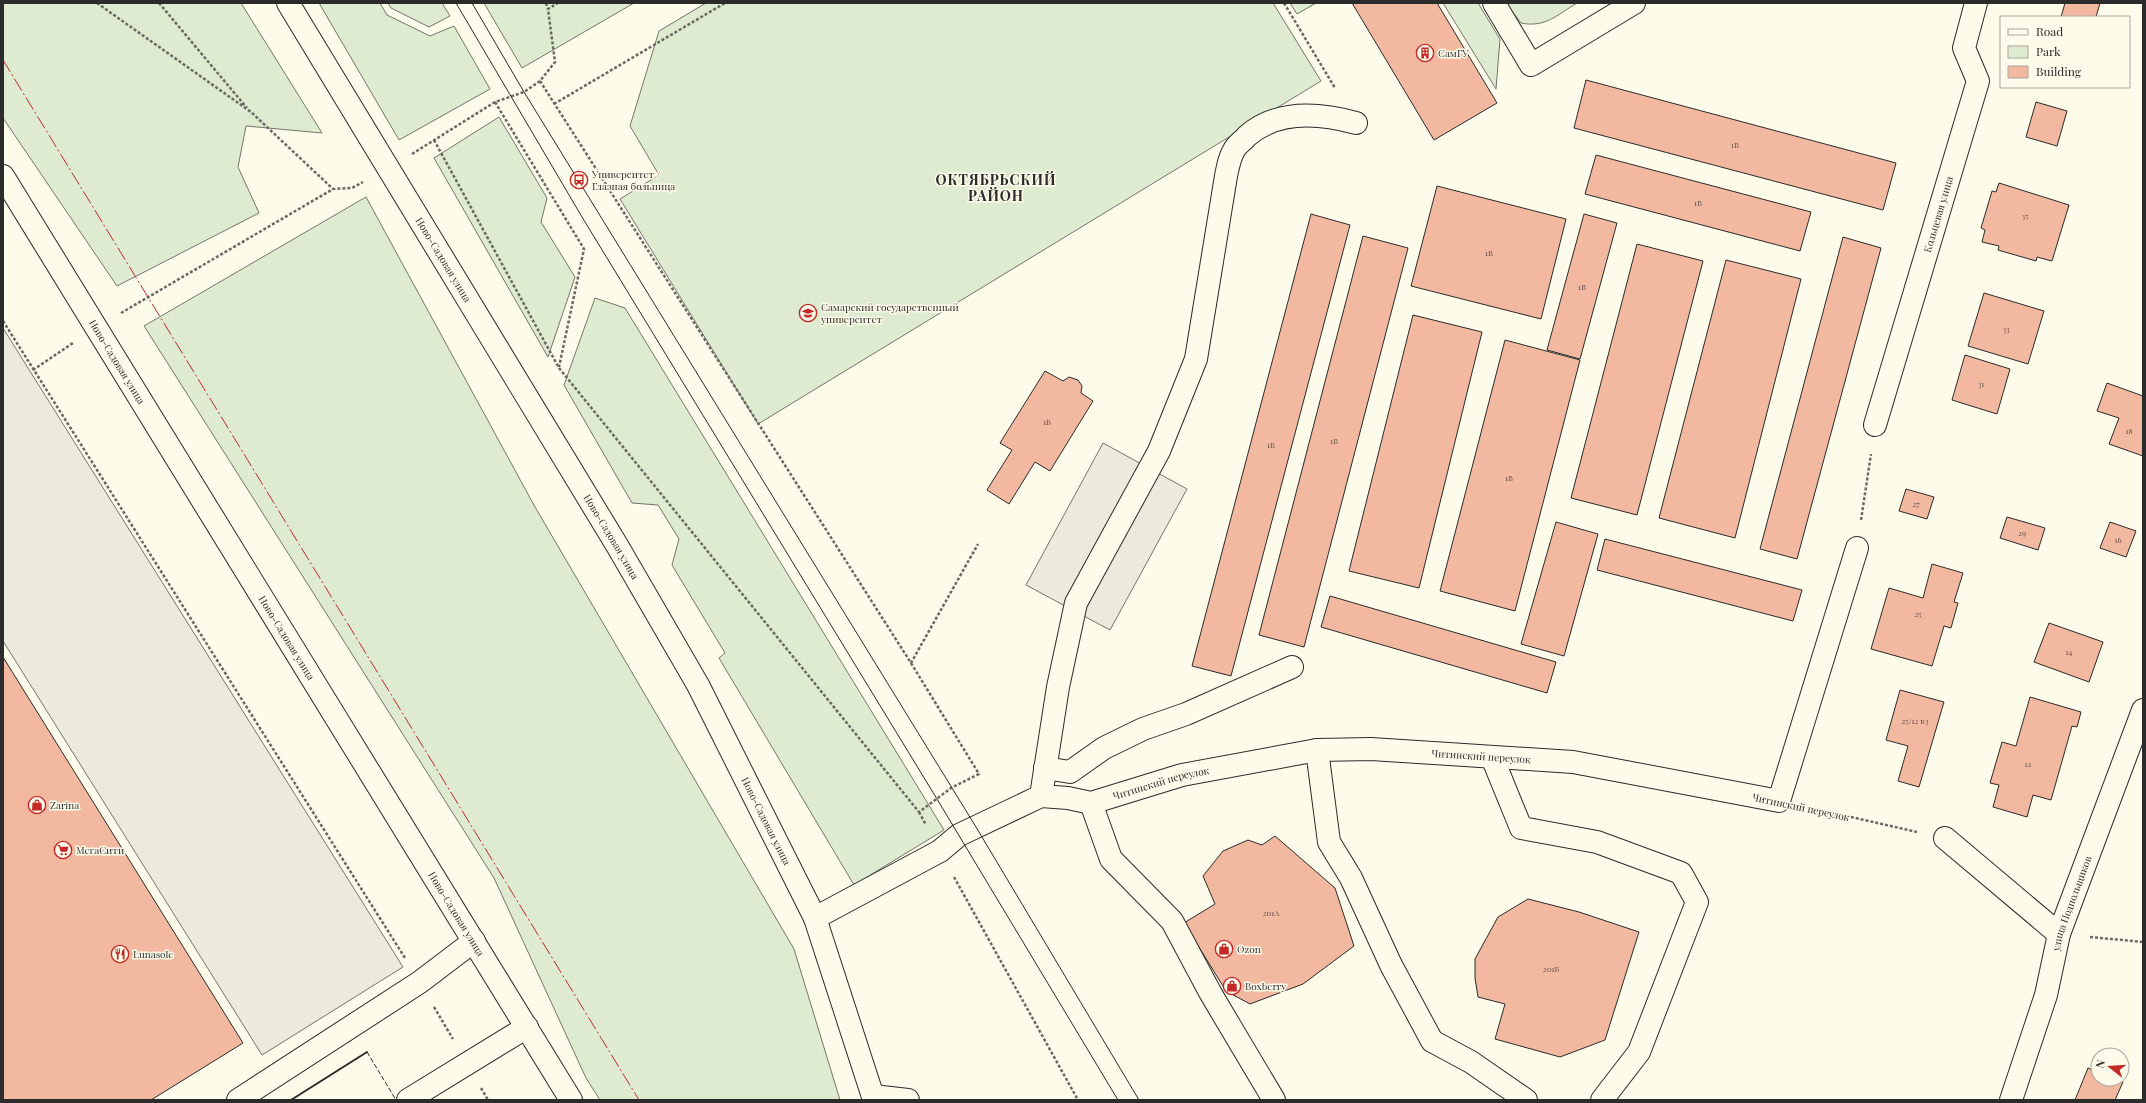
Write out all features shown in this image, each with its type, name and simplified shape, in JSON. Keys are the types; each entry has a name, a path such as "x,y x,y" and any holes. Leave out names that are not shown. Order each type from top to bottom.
{"main road":[{"name":"Ново-Садовая улица","path":"288,3 618,547 698,685 815,918 873,1098"},
{"path":"1494,3 1531,65 1634,3"},
{"name":"Кольцевая улица","path":"1875,425 1978,81 1964,48 1976,3"},
{"path":"815,918 940,851 959,836 1041,796 1058,687 1076,603 1159,451 1196,359 1226,176 1236,146 1254,130 1275,120 1296,115 1337,118 1356,123"},
{"name":"Ново-Садовая улица","path":"5,185 96,327 571,1100"},
{"path":"1779,801 1857,548"},
{"path":"1045,768 1070,772 1104,748 1143,730 1186,714 1292,667"},
{"name":"улица Подпольщиков","path":"2011,1100 2046,995 2059,934 2143,710"},
{"name":"Читинский переулок","path":"1041,796 1068,798 1091,803 1182,775 1317,750 1371,749 1573,762 1779,801"},
{"path":"1317,750 1329,842 1351,878 1391,965 1432,1041 1471,1062 1526,1100"},
{"path":"1492,757 1521,828 1597,842 1682,873 1697,902 1639,1052 1602,1100"},
{"path":"1091,803 1111,859 1172,921 1211,994 1274,1100"},
{"path":"1945,838 2059,934"},
{"path":"238,1100 420,982 474,941"},
{"path":"408,1100 527,1028"},
{"path":"873,1098 908,1100"}],"path":[{"path":"97,3 251,112"},
{"path":"159,3 251,112 333,189"},
{"path":"33,370 96,327 333,189 352,188 389,168 495,102 524,92 540,81 555,62 546,3"},
{"path":"548,9 558,3"},
{"path":"554,104 725,3"},
{"path":"1284,3 1356,123"},
{"path":"540,81 911,663 979,774 951,788 918,812"},
{"path":"495,102 584,250 559,368"},
{"path":"434,140 559,368 918,812 1078,1100"},
{"path":"3,321 420,982 488,1100"},
{"path":"1857,548 1875,425"},
{"path":"911,663 978,544"},
{"name":"Читинский переулок","path":"1779,801 1945,838"},
{"path":"2059,934 2143,942"}],"green space":[{"path":"3,3 241,3 322,133 246,126 238,167 259,213 117,286 3,118"},
{"path":"319,3 380,3 387,15 430,36 454,26 490,89 399,140"},
{"path":"388,3 442,3 450,16 429,27 391,8"},
{"path":"484,3 634,3 522,68"},
{"name":"Самарский государственный университет","path":"706,3 1273,3 1321,81 758,424 620,199 659,175 630,126 659,31"},
{"path":"1290,3 1316,3 1297,14"},
{"path":"1443,3 1478,3 1500,39 1496,89"},
{"path":"1506,3 1577,3 1557,16 1544,22 1529,24 1521,23"},
{"path":"499,117 547,198 541,222 575,277 548,357 434,158"},
{"path":"366,197 535,507 794,949 840,1100 600,1100 586,1078 494,878 144,326"},
{"path":"595,298 625,308 944,830 854,885 719,658 725,653 672,565 679,539 658,505 632,503 564,385"}],"shaded area":[{"path":"3,328 403,967 262,1055 3,641"},
{"path":"1103,443 1187,489 1110,630 1026,585"}],"building":[{"name":"СамГУ","path":"1352,3 1437,3 1497,103 1434,140"},
{"path":"2065,3 2100,3 2096,16 2061,16"},
{"path":"1586,80 1896,163 1883,210 1574,128"},
{"path":"2036,102 2067,111 2057,146 2026,137"},
{"path":"1596,155 1811,212 1800,251 1585,194"},
{"path":"1999,183 2069,205 2052,261 2037,257 2036,261 1998,250 1999,246 1982,242 1985,230 1981,228 1992,191 1996,192"},
{"path":"1437,186 1566,219 1541,319 1411,286"},
{"path":"1311,214 1350,225 1231,676 1192,666"},
{"path":"1584,214 1617,223 1580,359 1547,350"},
{"path":"1363,236 1408,248 1304,647 1259,635"},
{"path":"1843,237 1881,248 1797,559 1760,549"},
{"path":"1637,244 1703,261 1637,515 1571,498"},
{"path":"1726,260 1801,279 1735,538 1659,518"},
{"path":"1984,293 2044,311 2028,364 1968,346"},
{"path":"1413,315 1482,332 1419,588 1349,571"},
{"path":"1505,340 1580,360 1515,611 1440,591"},
{"path":"1965,355 2010,369 1997,414 1952,400"},
{"path":"1045,371 1063,381 1069,377 1078,380 1082,386 1081,393 1093,401 1050,471 1035,462 1009,504 987,490 1012,450 1000,443"},
{"path":"2107,383 2143,396 2143,456 2109,444 2119,418 2097,411"},
{"path":"1906,489 1934,497 1927,519 1899,511"},
{"path":"2007,517 2045,528 2038,550 2000,538"},
{"path":"1556,522 1598,534 1564,656 1521,644"},
{"path":"2110,522 2136,531 2126,557 2100,548"},
{"path":"1605,539 1802,590 1793,621 1597,570"},
{"path":"1932,564 1963,573 1954,602 1958,603 1951,628 1944,626 1932,666 1871,649 1889,588 1923,598"},
{"path":"1330,596 1556,662 1547,693 1321,627"},
{"path":"2049,623 2103,642 2089,682 2034,662"},
{"name":"МегаСити","path":"3,657 243,1043 151,1100 3,1100"},
{"path":"1900,690 1944,702 1919,787 1898,781 1908,746 1886,740"},
{"path":"2030,697 2081,712 2077,727 2072,726 2051,800 2033,795 2027,817 1993,807 1999,785 1990,783 2002,742 2016,746"},
{"path":"1275,836 1335,888 1354,946 1303,984 1250,1004 1226,991 1184,923 1215,904 1203,876 1223,851 1248,840 1262,845"},
{"path":"1528,899 1579,912 1639,932 1605,1040 1560,1057 1495,1039 1505,1004 1478,997 1475,978 1475,959 1498,917"},
{"path":"2088,1068 2090,1069 2090,1087 2121,1087 2115,1100 2075,1100"}],"tram line":[{"path":"456,3 582,217 937,799 1118,1100"},
{"path":"472,3 524,92 976,827 1139,1100"}],"fence":[{"path":"367,1052 396,1100"}],"wall":[{"path":"291,1100 367,1052"}],"power":[{"path":"3,60 639,1100"}],"place":[{"name":"СамГУ","path":"1425,53"},
{"name":"Университет / Глазная больница","path":"579,180"},
{"name":"Самарский государственный университет","path":"808,313"},
{"name":"Zarina","path":"37,805"},
{"name":"МегаСити","path":"63,850"},
{"name":"Ozon","path":"1224,949"},
{"name":"Lunasole","path":"120,954"},
{"name":"Boxberry","path":"1232,986"}],"district":[{"name":"ОКТЯБРЬСКИЙ РАЙОН","path":"996,188"}]}
